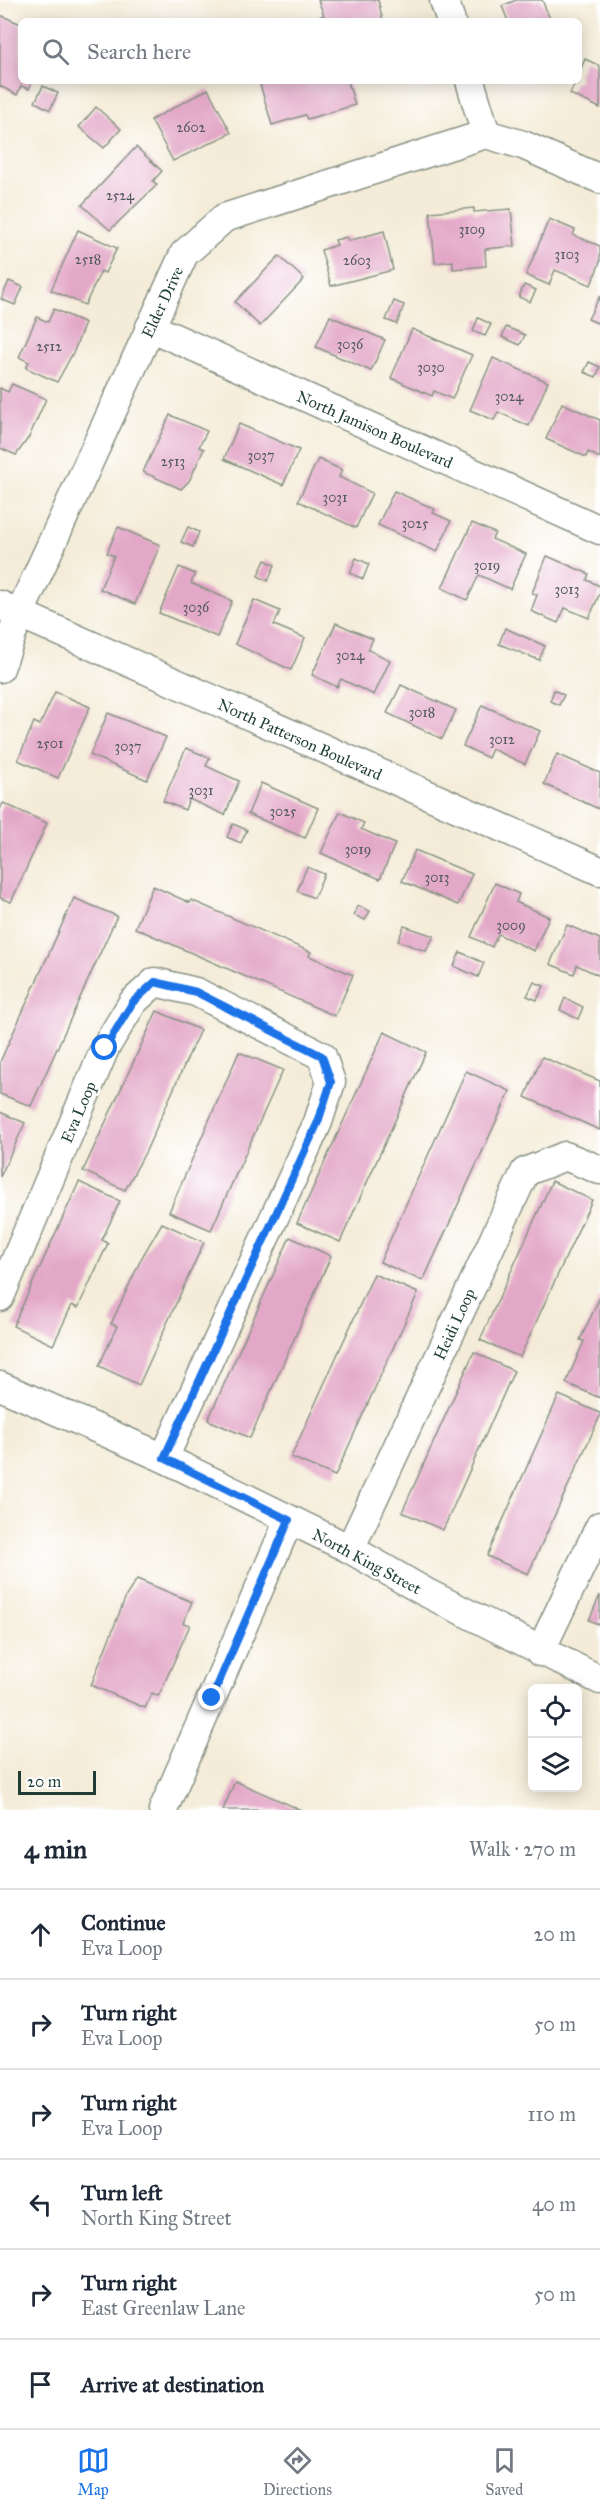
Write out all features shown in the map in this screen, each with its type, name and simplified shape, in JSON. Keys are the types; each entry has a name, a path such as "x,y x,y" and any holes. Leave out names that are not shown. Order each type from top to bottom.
{"street":[{"path":"444,0 450,18"},
{"path":"471,84 486,134 524,145 600,179"},
{"name":"Elder Drive","path":"0,668 10,610 184,254 224,218 486,134"},
{"name":"North Jamison Boulevard","path":"150,327 600,530"},
{"name":"North Patterson Boulevard","path":"10,610 600,871"},
{"name":"Eva Loop","path":"0,1297 105,1048 133,1002 155,982 196,992 322,1056 331,1082 318,1122 164,1458"},
{"name":"Heidi Loop","path":"350,1549 525,1172 565,1156 600,1170"},
{"name":"North King Street","path":"0,1386 164,1458 350,1549 425,1592 540,1652 600,1680"},
{"path":"163,1810 289,1520"},
{"path":"540,1652 600,1526"}],"building":[{"path":"318,0 378,0 382,18 316,18 324,15"},
{"path":"516,0 542,0 550,18 507,18 502,6"},
{"path":"0,15 18,23 18,84 31,84 29,89 21,86 17,95 0,86"},
{"path":"585,59 600,66 600,108 570,94 575,84 582,84 582,66"},
{"path":"260,84 349,84 355,105 307,119 305,115 272,125"},
{"path":"43,86 58,93 50,110 35,102"},
{"path":"208,89 231,133 173,161 151,120"},
{"path":"96,107 121,129 104,148 79,127"},
{"path":"136,147 162,171 153,181 157,185 110,230 82,205"},
{"path":"474,208 474,212 511,209 515,246 485,249 486,266 453,269 453,261 435,263 430,212"},
{"path":"549,219 575,230 573,235 600,246 600,262 591,285 555,270 549,285 526,275"},
{"path":"78,230 117,248 105,273 101,271 85,305 51,290"},
{"path":"384,231 393,270 331,286 321,250 337,245 335,240 347,237 348,241"},
{"path":"279,256 304,279 260,326 235,302"},
{"path":"9,281 23,287 15,305 1,299"},
{"path":"524,285 536,290 530,302 519,297"},
{"path":"600,296 600,324 588,319"},
{"path":"394,301 404,305 397,324 386,320"},
{"path":"54,309 85,323 74,351 57,382 26,368 29,362 19,357 37,317 48,322"},
{"path":"330,316 385,340 371,371 316,347"},
{"path":"478,318 491,324 485,336 473,331"},
{"path":"506,327 525,335 520,345 502,337"},
{"path":"412,329 472,355 452,399 434,391 432,396 391,378"},
{"path":"493,358 548,382 529,426 498,412 494,420 470,410"},
{"path":"589,362 600,367 596,377 584,372"},
{"path":"12,384 46,399 29,437 16,455 0,448 0,388 8,392"},
{"path":"562,403 600,420 600,458 588,452 586,457 546,439"},
{"path":"170,415 207,431 199,447 204,449 189,481 181,489 143,472"},
{"path":"239,424 299,450 283,485 224,459"},
{"path":"318,459 342,470 339,477 372,493 356,528 298,501"},
{"path":"394,491 435,509 433,513 451,521 437,552 378,525"},
{"path":"472,523 495,533 492,539 526,554 510,589 479,575 467,600 442,588"},
{"path":"118,527 160,545 135,604 100,589 114,556 107,553"},
{"path":"188,527 199,532 193,547 181,542"},
{"path":"547,556 589,574 587,580 600,586 600,593 589,618 565,608 558,623 531,611 537,595 532,593"},
{"path":"356,558 369,564 363,579 350,573"},
{"path":"265,560 275,565 268,581 258,576"},
{"path":"179,567 195,574 191,583 232,601 217,637 159,613"},
{"path":"254,600 280,611 274,625 305,638 291,670 235,644"},
{"path":"336,623 373,639 368,650 390,660 374,695 341,679 337,687 312,675"},
{"path":"505,628 545,646 539,660 499,644"},
{"path":"401,685 456,710 442,739 387,713"},
{"path":"554,690 564,695 559,705 550,701"},
{"path":"55,692 90,707 58,778 18,760 34,722 40,725"},
{"path":"482,705 540,731 525,764 492,749 488,758 463,746"},
{"path":"108,713 166,737 147,780 90,755"},
{"path":"186,748 210,758 206,766 239,781 225,815 189,799 185,810 163,801"},
{"path":"557,754 600,773 599,809 544,784"},
{"path":"261,783 318,808 305,838 248,814"},
{"path":"3,803 47,823 11,902 0,898 0,810"},
{"path":"340,812 364,823 361,829 395,844 380,879 321,853"},
{"path":"233,824 247,830 241,843 227,837"},
{"path":"415,850 472,874 458,905 402,881"},
{"path":"307,867 324,874 314,898 297,891"},
{"path":"495,883 519,894 516,902 549,917 534,951 498,934 492,947 471,937"},
{"path":"153,886 311,952 309,956 353,975 335,1016 135,928"},
{"path":"74,898 117,916 31,1106 0,1094 0,1062"},
{"path":"358,906 370,911 365,920 354,915"},
{"path":"567,925 600,939 600,976 577,965 574,974 550,964"},
{"path":"404,926 434,936 426,951 398,941"},
{"path":"460,952 484,963 478,977 454,966"},
{"path":"534,982 544,986 537,1000 527,996"},
{"path":"565,998 583,1007 578,1019 560,1010"},
{"path":"157,1011 200,1030 146,1151 125,1190 83,1171"},
{"path":"384,1032 426,1052 340,1242 297,1223"},
{"path":"239,1052 283,1070 211,1230 169,1212"},
{"path":"542,1057 600,1081 600,1130 525,1097"},
{"path":"466,1071 510,1091 423,1281 380,1262"},
{"path":"0,1112 25,1123 0,1177"},
{"path":"552,1181 592,1200 520,1357 480,1340"},
{"path":"79,1182 120,1201 102,1240 108,1243 78,1308 72,1305 53,1345 13,1326"},
{"path":"162,1223 204,1242 139,1385 99,1366 117,1326 111,1324 142,1257"},
{"path":"290,1237 331,1256 250,1438 208,1420"},
{"path":"374,1274 418,1293 335,1476 291,1457"},
{"path":"600,1297 600,1398 566,1383 584,1341 580,1340"},
{"path":"474,1352 514,1371 443,1530 402,1512"},
{"path":"559,1395 600,1413 600,1416 528,1574 487,1556"},
{"path":"137,1579 192,1602 183,1623 190,1625 160,1693 158,1696 152,1693 145,1708 91,1685 126,1596"},
{"path":"600,1595 600,1625 589,1620"},
{"path":"235,1781 301,1810 223,1810"}],"route":[{"path":"105,1048 133,1002 155,982 196,992 322,1056 331,1082 318,1122 164,1458 289,1520 212,1698"}]}
